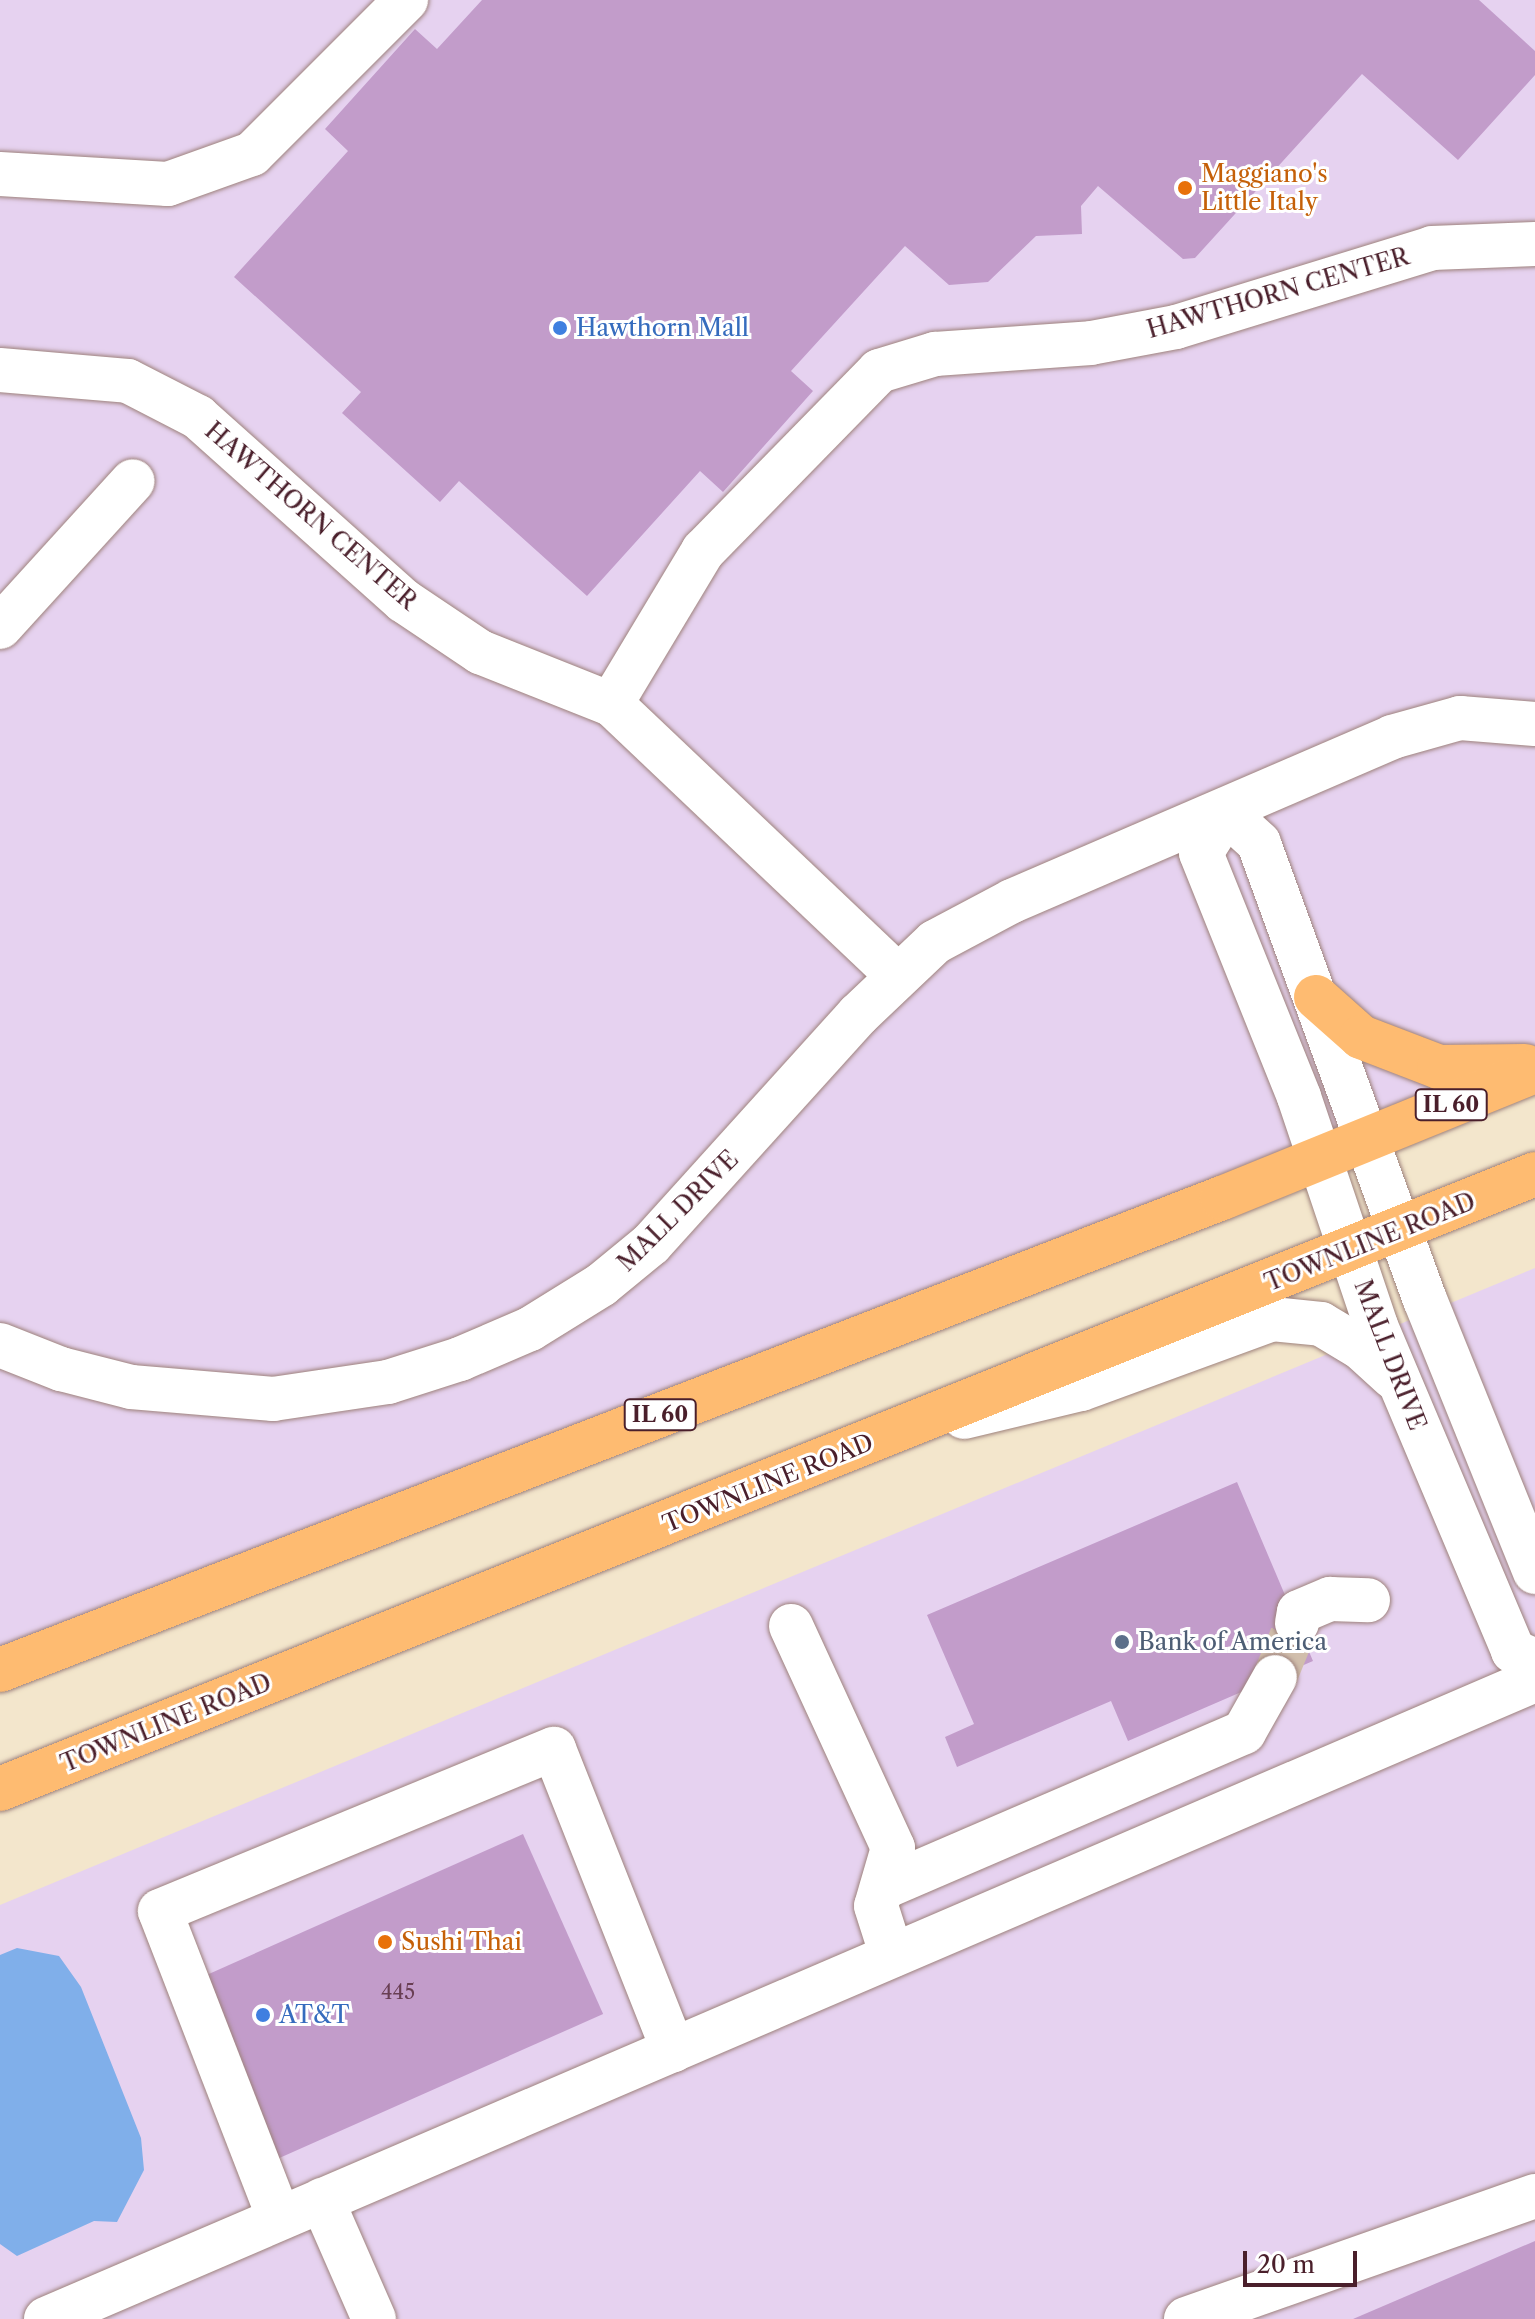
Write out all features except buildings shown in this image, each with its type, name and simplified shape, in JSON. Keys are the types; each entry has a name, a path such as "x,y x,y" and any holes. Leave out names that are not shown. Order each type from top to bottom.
{"main road":[{"path":"1316,997 1361,1037 1439,1067 1535,1068"},
{"name":"IL 60","path":"0,1670 1320,1159 1535,1068"},
{"name":"TOWNLINE ROAD","path":"0,1789 1535,1174"}],"street":[{"path":"0,174 168,184 252,154 406,0"},
{"name":"HAWTHORN CENTER","path":"611,704 703,551 879,371 935,354 1091,343 1176,327 1432,248 1535,244"},
{"name":"HAWTHORN CENTER","path":"0,370 128,381 198,417 404,601 480,652 611,704 897,975"},
{"path":"0,627 133,481"},
{"name":"MALL DRIVE","path":"0,1345 61,1369 131,1387 273,1399 388,1382 460,1359 530,1329 601,1285 651,1244 897,975 935,942 1012,901 1416,730 1460,718 1535,724"},
{"path":"1226,813 1259,843 1400,1230 1535,1572"},
{"name":"MALL DRIVE","path":"1226,813 1201,853 1320,1159 1399,1382 1513,1651 1535,1661"},
{"path":"884,1437 1081,1389 1272,1319 1321,1324 1361,1348 1399,1382"},
{"path":"1297,1623 1299,1612 1330,1599 1368,1600"},
{"path":"791,1626 893,1848 876,1906 892,1956"},
{"path":"882,1888 1244,1732 1275,1677"},
{"path":"46,2319 1535,1680"},
{"path":"279,2218 160,1911 554,1749 673,2050"},
{"path":"1186,2319 1535,2196"},
{"path":"322,2200 374,2319"}],"shaded area":[{"name":"Hawthorn Mall","path":"0,0 1535,0 1535,1049 1318,1139 0,1649"},
{"path":"1535,1268 1535,2319 0,2319 0,1905"}],"water":[{"path":"17,1948 59,1956 81,1987 141,2138 144,2170 117,2222 94,2221 17,2256 0,2244 0,1955"}],"tunnel":[{"path":"1275,1677 1297,1623"}],"place":[{"name":"Maggiano's Little Italy","path":"1185,188"},
{"name":"Hawthorn Mall","path":"560,328"},
{"name":"Bank of America","path":"1122,1642"},
{"name":"Sushi Thai","path":"385,1942"},
{"name":"AT&T","path":"263,2015"}]}
